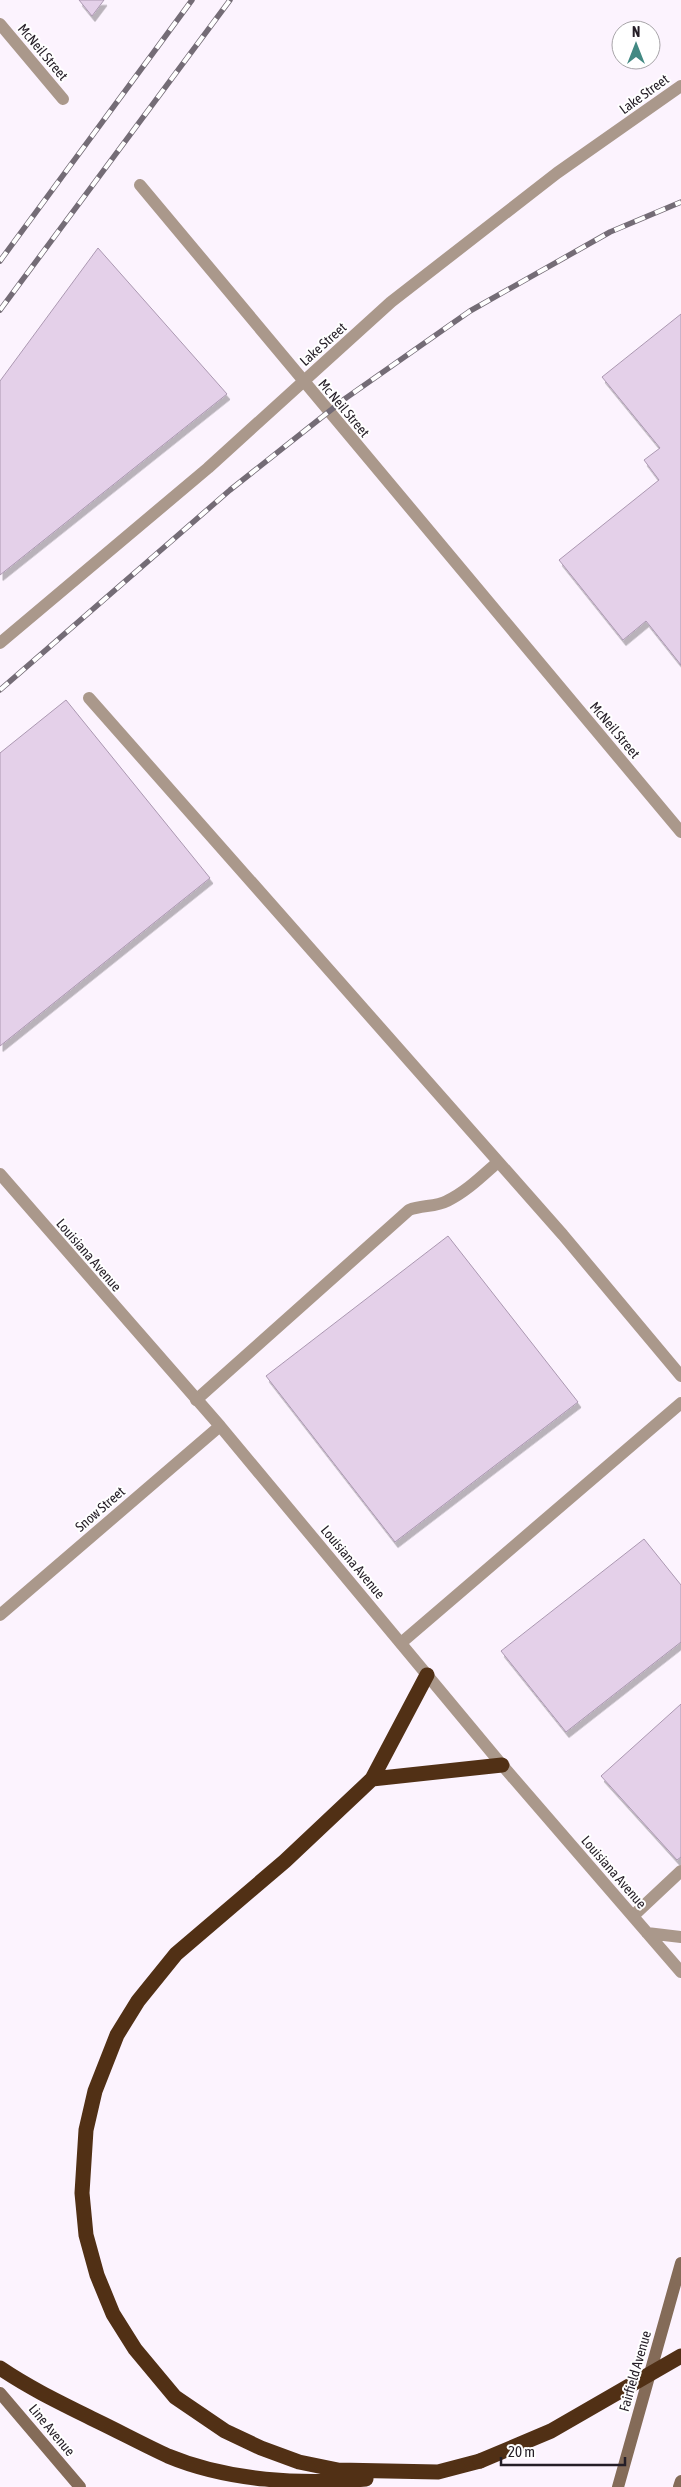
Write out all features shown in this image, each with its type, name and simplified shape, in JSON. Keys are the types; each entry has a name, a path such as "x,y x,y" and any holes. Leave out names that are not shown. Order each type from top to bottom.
{"highway":[{"path":"427,1675 372,1779 285,1862 176,1954 138,2001 117,2035 95,2091 86,2130 82,2193 91,2251 97,2275 113,2314 135,2349 176,2397 226,2431 262,2448 299,2462 338,2470 438,2472"},
{"path":"372,1779 502,1765"},
{"path":"0,2368 28,2387 170,2456 232,2474 284,2481 335,2482 438,2472 480,2461 551,2431 681,2356"}],"street":[{"name":"McNeil Street","path":"0,24 63,99"},
{"name":"Lake Street","path":"0,643 208,468 391,302 557,173 681,86"},
{"name":"Mc Neil Street","path":"140,185 527,648"},
{"name":"McNeil Street","path":"527,648 681,832"},
{"path":"89,698 563,1235 681,1376"},
{"path":"196,1400 409,1210 446,1202 471,1186 498,1162"},
{"name":"Louisiana Avenue","path":"0,1174 220,1426 502,1765 681,1972"},
{"path":"401,1643 681,1403"},
{"name":"Snow Street","path":"0,1615 220,1426"},
{"path":"633,1916 681,1871"},
{"path":"647,1933 681,1937"},
{"name":"Fairfield Avenue","path":"618,2487 681,2264"},
{"name":"Line Avenue","path":"0,2392 80,2487"},
{"path":"679,2487 681,2481"}],"building":[{"path":"79,0 104,0 92,16"},
{"path":"98,248 227,394 0,575 0,381"},
{"path":"681,314 681,665 646,621 623,640 559,560 659,480 644,460 660,448 602,377"},
{"path":"66,700 210,878 0,1046 0,753"},
{"path":"448,1236 578,1402 395,1542 266,1376"},
{"path":"644,1539 681,1585 681,1642 566,1732 501,1651"},
{"path":"681,1704 681,1857 677,1860 601,1776"}],"railway":[{"path":"0,261 192,0"},
{"path":"0,310 230,0"},
{"path":"0,690 230,490 346,398 470,311 610,232 681,202"}]}
